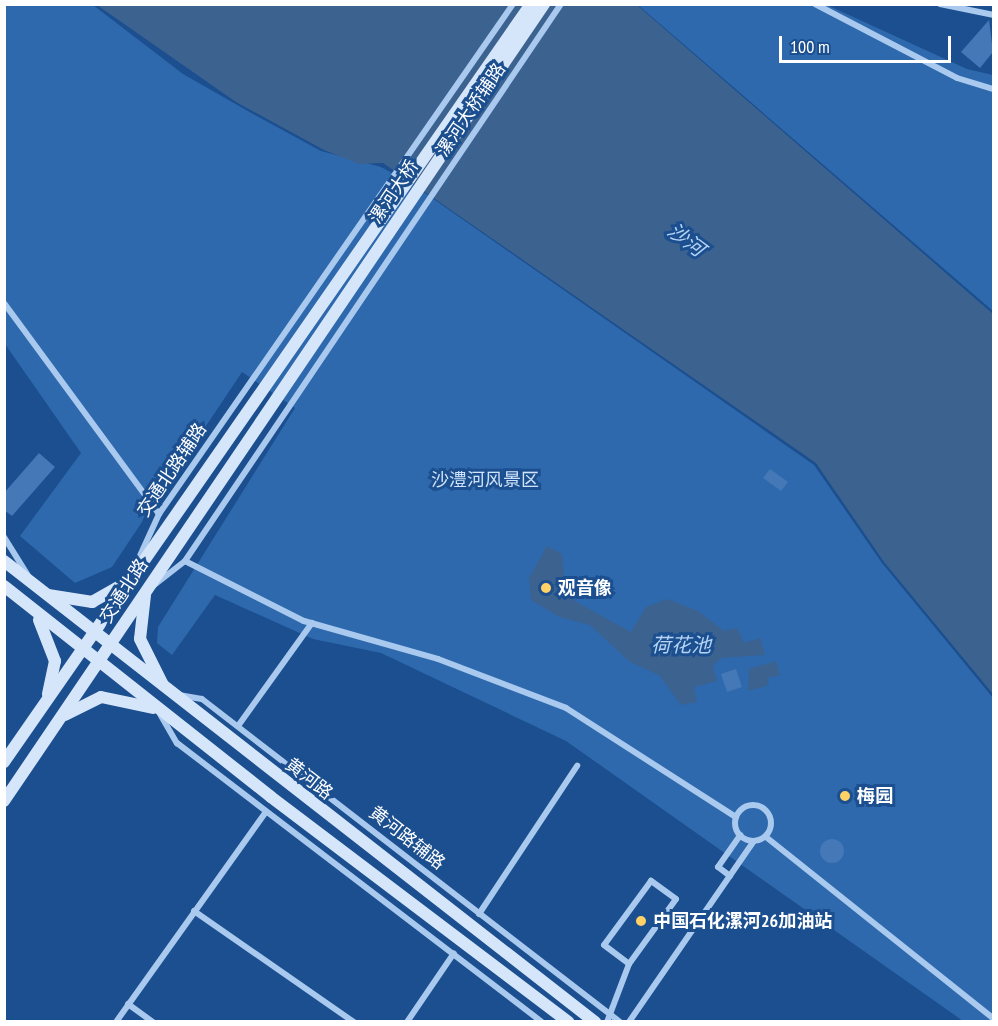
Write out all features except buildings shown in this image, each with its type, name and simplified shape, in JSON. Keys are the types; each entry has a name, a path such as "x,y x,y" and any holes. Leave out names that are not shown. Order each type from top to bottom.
{"main road":[{"name":"漯河大桥","path":"269,396 531,4"},
{"name":"漯河大桥","path":"269,396 544,4"},
{"name":"交通北路","path":"4,762 130,580 269,396"},
{"name":"交通北路","path":"4,801 110,646 269,396"},
{"name":"黄河路","path":"4,561 168,694 595,1022"},
{"path":"43,593 92,602 130,580"},
{"name":"黄河路","path":"4,586 157,709 568,1022"},
{"path":"146,590 140,639 168,694"},
{"path":"34,611 55,661 44,705"},
{"path":"60,719 101,697 157,709"}],"street":[{"name":"漯河大桥辅路","path":"251,382 513,4"},
{"name":"漯河大桥辅路","path":"185,561 284,410 561,4"},
{"path":"815,4 957,78 993,89"},
{"path":"940,4 993,15"},
{"path":"4,303 159,514"},
{"name":"交通北路辅路","path":"130,580 139,548 159,514 251,382"},
{"path":"4,537 33,585"},
{"path":"146,590 176,573 185,561 312,623 438,659 566,708 736,817 740,835 718,867 730,876"},
{"path":"4,594 22,601"},
{"path":"238,726 312,623"},
{"name":"黄河路辅路","path":"168,694 202,699 621,1022"},
{"path":"157,709 177,742 542,1022"},
{"path":"479,914 577,766"},
{"path":"736,817 743,808 761,806 771,820 766,837"},
{"path":"116,1022 266,812"},
{"path":"740,835 753,842"},
{"path":"628,1022 753,842 766,837"},
{"path":"766,837 993,1019"},
{"path":"607,1022 612,1015 629,963 676,899 651,881 604,945 629,963"},
{"path":"194,912 354,1022"},
{"path":"407,1022 454,953"},
{"path":"128,1004 153,1022"}],"green space":[{"name":"沙澧河风景区","path":"4,5 93,5 183,74 253,114 321,151 381,167 412,184 814,465 882,563 993,698 993,1021 963,1021 566,741 381,653 313,639 215,595 172,655 157,643 158,627 295,408 242,372 112,567 75,583 20,536 81,453 5,344"},
{"path":"638,5 827,5 967,69 993,75 993,311"}],"water":[{"name":"沙河","path":"97,5 637,5 993,314 993,694 884,562 816,463 383,163 359,164 324,150 236,102"},
{"name":"荷花池","path":"547,546 562,554 565,590 573,600 631,632 646,607 668,599 698,611 724,631 737,628 744,643 760,638 765,655 721,658 713,666 717,681 694,687 697,702 681,705 659,675 630,662 590,625 559,617 531,600 529,578"},
{"path":"776,661 780,675 767,678 769,685 748,691 749,669"}],"place":[{"name":"观音像","path":"546,588"},
{"name":"梅园","path":"845,796"},
{"name":"中国石化漯河26加油站","path":"641,921"}]}
